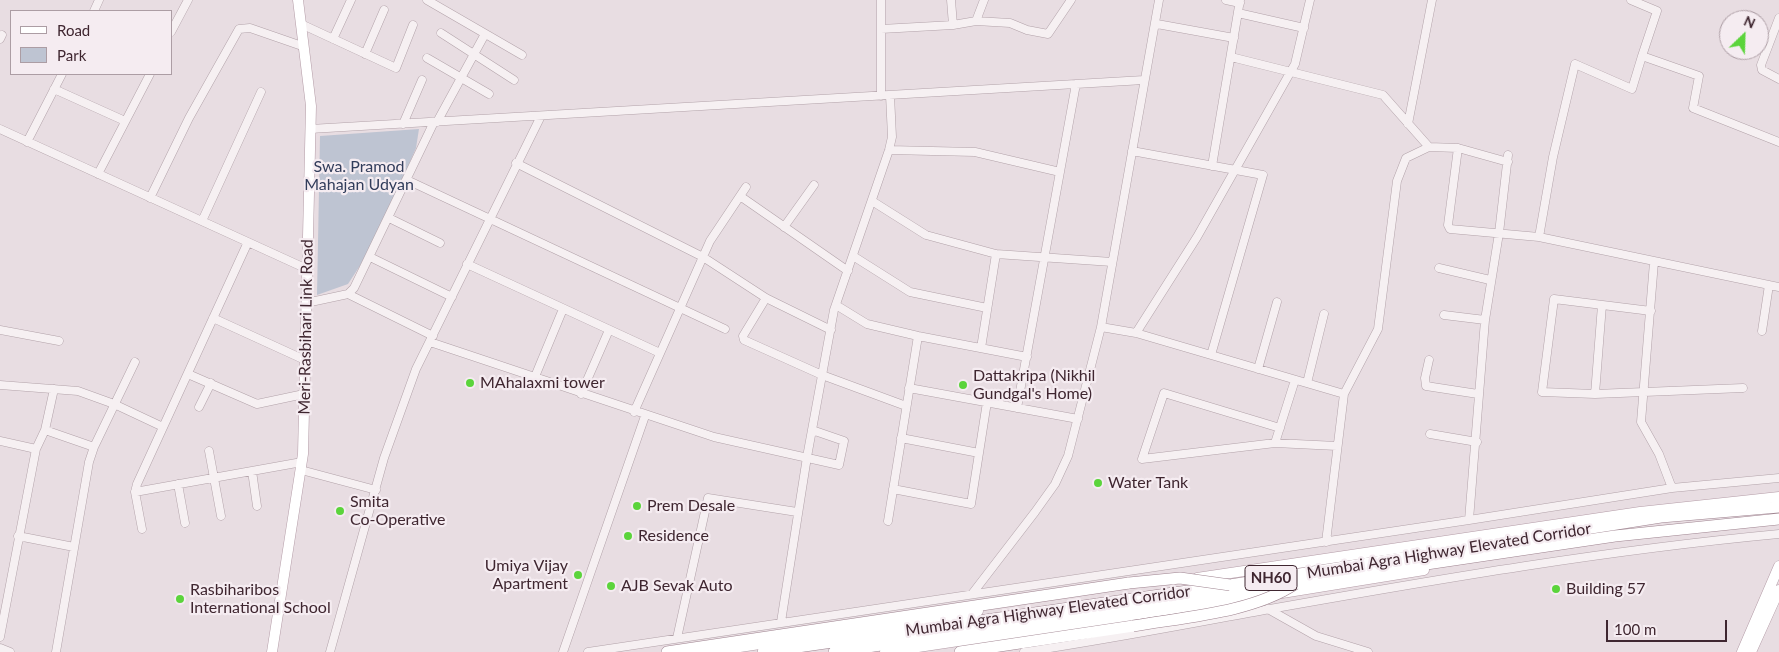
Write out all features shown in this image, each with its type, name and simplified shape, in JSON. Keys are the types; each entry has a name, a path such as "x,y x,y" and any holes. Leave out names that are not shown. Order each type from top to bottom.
{"highway":[{"name":"Mumbai Agra Highway Elevated Corridor","path":"763,652 1230,585 1661,517 1779,507"},
{"name":"Mumbai Agra Highway Elevated Corridor","path":"834,652 1615,536 1779,519"},
{"path":"667,652 1129,583 1180,578 1230,585"},
{"path":"960,652 1133,626 1242,606 1278,595 1295,584"}],"main road":[{"name":"Meri-Rasbihari Link Road","path":"272,652 301,466 304,394 310,106 298,0"},
{"path":"707,652 1640,512 1779,496"},
{"path":"885,652 1138,616 1631,539 1779,524"},
{"path":"1742,652 1779,566"},
{"path":"1751,652 1779,590"}],"street":[{"path":"172,30 188,0"},
{"path":"333,39 351,0"},
{"path":"427,0 438,3 485,34 522,55"},
{"path":"881,0 881,96"},
{"path":"950,0 953,25"},
{"path":"976,21 984,0"},
{"path":"881,29 953,25 976,21 1010,22 1027,30 1048,34 1071,0"},
{"path":"972,594 1055,484 1068,456 1101,327 1144,80 1160,0"},
{"path":"1212,166 1240,1 1226,0"},
{"path":"1136,333 1236,171 1292,71 1310,0"},
{"path":"1408,124 1432,0"},
{"path":"1539,238 1553,157 1575,64 1632,89 1657,11 1631,0"},
{"path":"365,54 384,10"},
{"path":"1238,13 1304,28"},
{"path":"1779,18 1760,65 1762,70 1779,80"},
{"path":"300,24 396,68 413,25"},
{"path":"1156,24 1234,38"},
{"path":"150,198 189,118 239,29 250,28 302,46"},
{"path":"441,33 514,80"},
{"path":"348,294 370,257 435,122 485,34"},
{"path":"1642,56 1699,76 1693,108 1779,142"},
{"path":"1231,57 1382,95 1429,147"},
{"path":"427,58 489,94"},
{"path":"27,142 61,75"},
{"path":"98,174 149,75"},
{"path":"403,124 422,80"},
{"path":"310,129 1144,80"},
{"path":"1017,408 1076,84"},
{"path":"54,89 125,122"},
{"path":"202,221 261,92"},
{"path":"781,622 797,512 836,305 892,137 890,95"},
{"path":"330,652 398,417 416,370 516,163 541,116"},
{"path":"0,129 307,269"},
{"path":"1326,542 1344,394 1378,329 1397,181 1406,158 1429,147 1458,148 1508,158 1499,233 1485,320 1478,394 1477,442 1469,520"},
{"path":"1458,148 1448,227 1452,229 1539,238 1779,287"},
{"path":"889,150 975,152 1060,172"},
{"path":"1132,151 1263,176 1210,355"},
{"path":"516,163 703,257 766,298 831,330"},
{"path":"407,180 725,329"},
{"path":"784,227 814,185"},
{"path":"634,412 710,241 746,187"},
{"path":"740,196 848,271"},
{"path":"872,201 926,235 996,254 1112,262"},
{"path":"388,218 440,243"},
{"path":"142,529 136,492 139,480 248,242"},
{"path":"981,348 996,254"},
{"path":"853,256 910,292 987,308"},
{"path":"370,257 452,297"},
{"path":"1654,262 1641,422 1658,454 1672,488"},
{"path":"467,264 660,353"},
{"path":"1439,268 1490,280"},
{"path":"1762,331 1769,285"},
{"path":"306,303 348,294 431,339 534,379 714,437 839,465 844,441 812,430"},
{"path":"766,298 743,336 744,340 822,375 906,406"},
{"path":"1651,311 1554,299 1542,392 1595,394 1743,388"},
{"path":"1258,369 1277,302"},
{"path":"836,305 867,324 1027,357"},
{"path":"1595,394 1602,305"},
{"path":"534,379 563,309"},
{"path":"1306,383 1324,314"},
{"path":"1444,315 1485,320"},
{"path":"213,318 305,360"},
{"path":"1101,327 1136,333 1344,394"},
{"path":"0,330 59,341"},
{"path":"581,394 609,330"},
{"path":"888,521 918,336"},
{"path":"1429,360 1425,378 1426,386 1478,394"},
{"path":"56,652 89,462 94,447 134,362"},
{"path":"188,374 257,404 304,394"},
{"path":"1275,443 1295,380"},
{"path":"199,407 211,383"},
{"path":"0,385 78,391 114,404 163,427"},
{"path":"909,388 1078,419"},
{"path":"0,637 36,449 44,430 54,389"},
{"path":"1280,428 1164,393 1142,459 1275,443 1337,446"},
{"path":"892,489 970,504 987,402"},
{"path":"563,652 646,416"},
{"path":"44,430 94,447"},
{"path":"1430,434 1477,442"},
{"path":"901,438 980,453"},
{"path":"0,441 36,449"},
{"path":"210,451 221,516"},
{"path":"136,492 252,471 301,466 376,490"},
{"path":"252,471 257,506"},
{"path":"588,652 1326,542 1672,488 1779,478"},
{"path":"178,484 185,523"},
{"path":"677,638 708,498 797,512"},
{"path":"1024,652 1099,642 1268,609 1632,549 1779,534"},
{"path":"18,536 74,547"},
{"path":"1268,609 1342,649 1368,652"},
{"path":"0,648 10,652"}],"green space":[{"name":"Swa. Pramod Mahajan Udyan","path":"419,129 416,148 365,258 348,284 317,295 320,136"}],"place":[{"name":"MAhalaxmi tower","path":"470,383"},
{"name":"Dattakripa (Nikhil Gundgal's Home)","path":"963,385"},
{"name":"Water Tank","path":"1098,483"},
{"name":"Prem Desale","path":"637,506"},
{"name":"Smita Co-Operative","path":"340,511"},
{"name":"Residence","path":"628,536"},
{"name":"Umiya Vijay Apartment","path":"578,575"},
{"name":"AJB Sevak Auto","path":"611,586"},
{"name":"Building 57","path":"1556,589"},
{"name":"Rasbiharibos International School","path":"180,599"}]}
